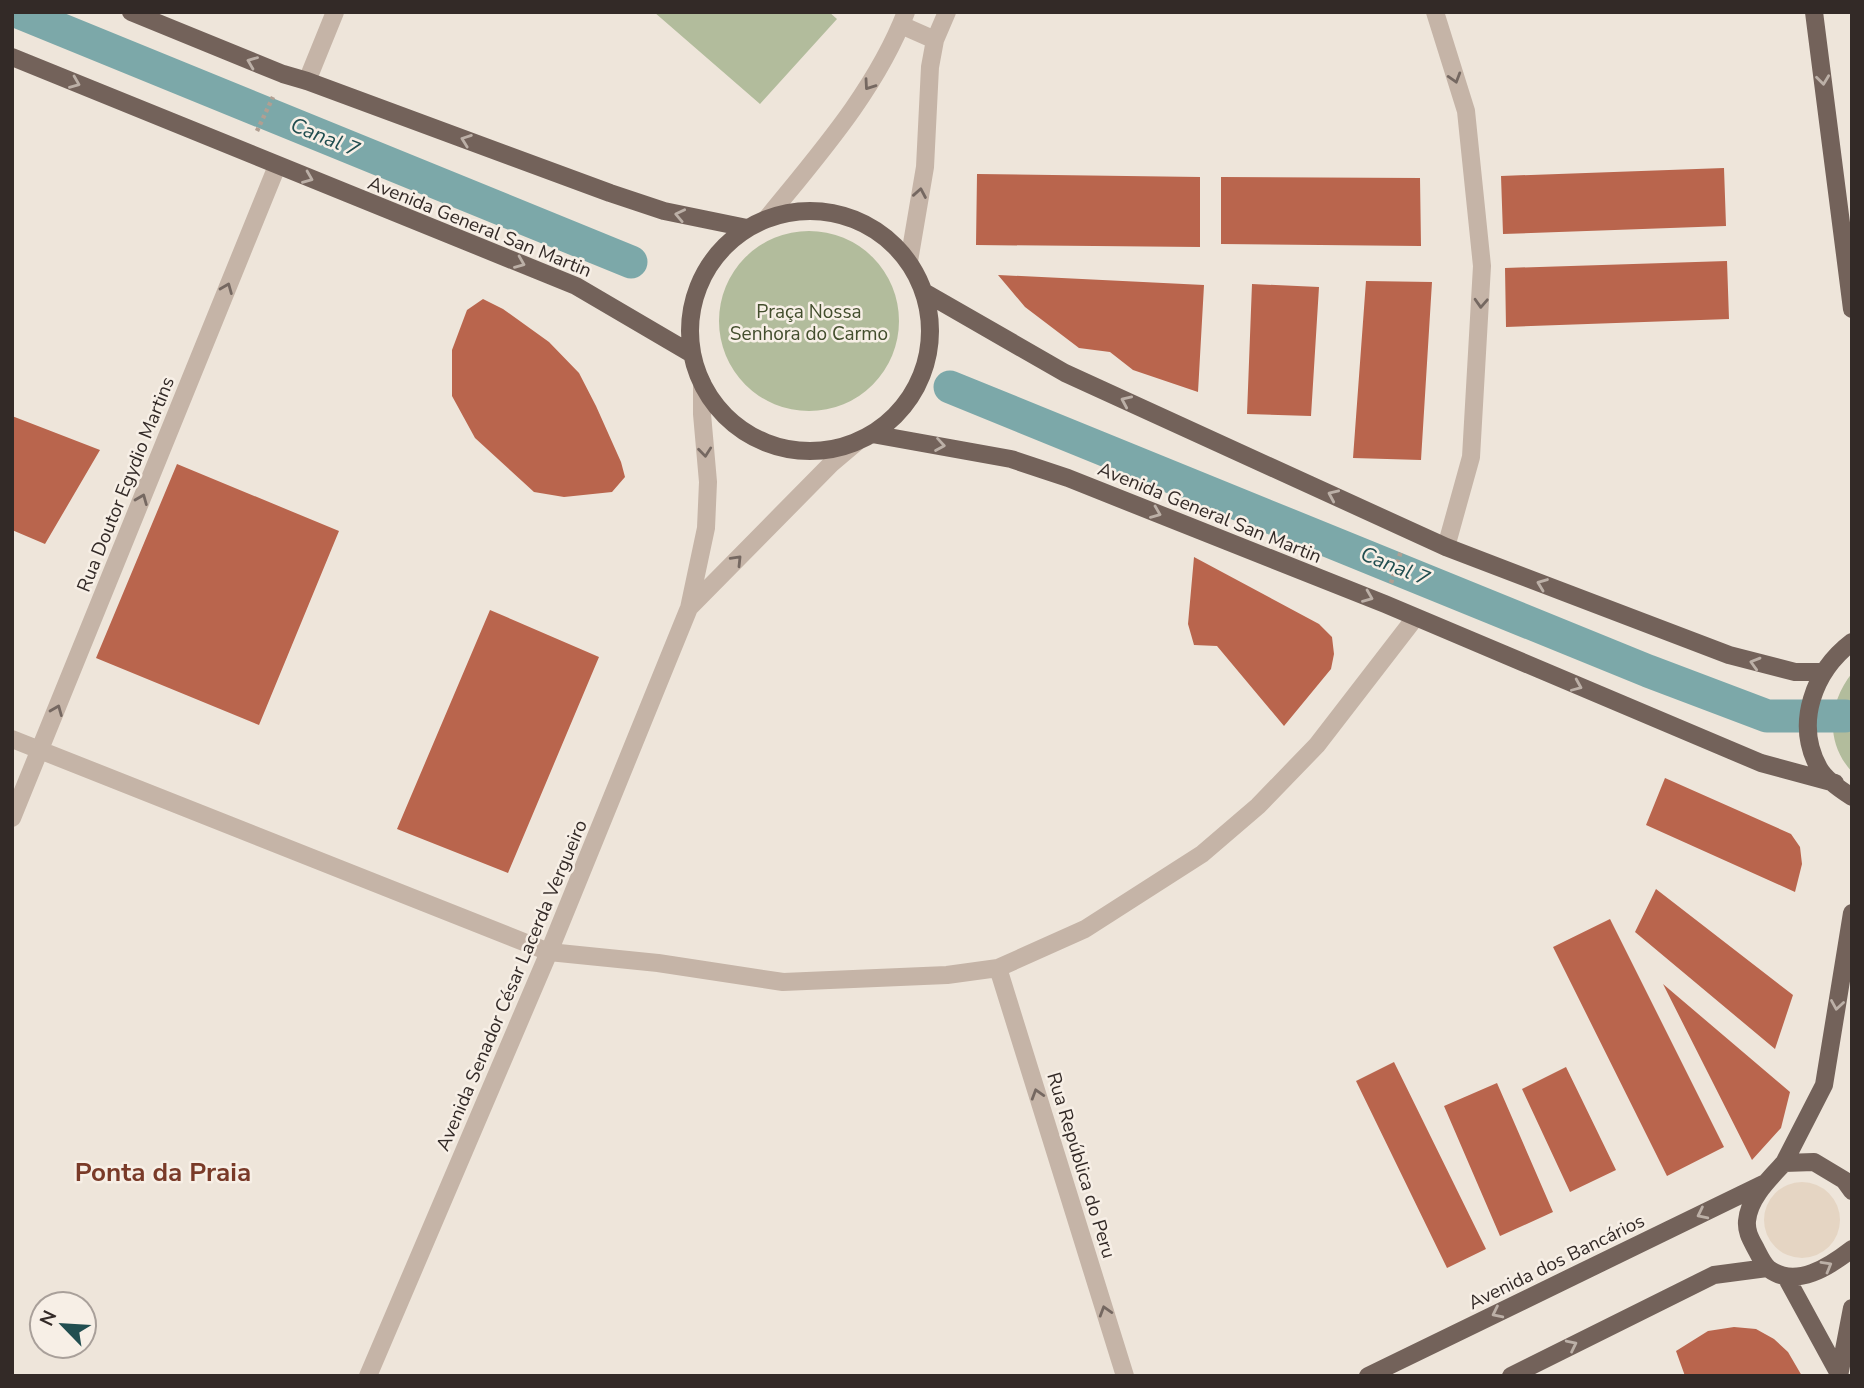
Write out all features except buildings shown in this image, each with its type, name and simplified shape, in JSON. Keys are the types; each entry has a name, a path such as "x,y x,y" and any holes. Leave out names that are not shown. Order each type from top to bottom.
{"main road":[{"path":"131,12 283,74 621,197 664,211 747,229"},
{"path":"1814,12 1852,309"},
{"name":"Avenida General San Martin","path":"12,57 576,286 692,354"},
{"path":"798,211 830,211 860,221 887,238 909,261 924,292 930,332 923,372 903,407 865,438 827,450 797,451 767,443 741,429 718,409 702,383 692,354 691,318 700,283 720,252 747,229 767,218 798,211"},
{"path":"924,292 1065,373 1446,547 1729,655 1795,672 1822,672"},
{"name":"Avenida General San Martin","path":"865,438 1011,458 1068,478 1385,604 1761,763 1835,783"},
{"path":"1852,642 1837,653 1822,672 1812,694 1808,717 1809,736 1820,771 1852,797"},
{"path":"1767,1268 1748,1236 1747,1220 1763,1184 1784,1163 1824,1085 1852,913"},
{"path":"1784,1163 1814,1162 1844,1180 1852,1191"},
{"name":"Avenida dos Bancários","path":"1367,1376 1763,1184"},
{"path":"1511,1376 1714,1275 1767,1268 1786,1276 1817,1272 1852,1249"},
{"path":"1786,1276 1839,1375"},
{"path":"1839,1375 1852,1308"}],"street":[{"path":"307,81 335,12"},
{"path":"909,261 925,167 930,67 935,40 947,12"},
{"path":"1435,12 1466,111 1482,266 1471,457 1446,547"},
{"path":"767,218 825,146 864,91 893,46 903,19 935,40"},
{"name":"Rua Doutor Egydio Martins","path":"12,818 277,166"},
{"path":"689,608 706,528 708,482 702,383"},
{"path":"689,608 831,464 865,438"},
{"name":"Avenida Senador César Lacerda Vergueiro","path":"368,1376 549,952 689,608"},
{"path":"12,739 549,952 658,963 783,982 947,975 998,968 1085,929 1202,854 1258,806 1317,746 1415,618"},
{"name":"Rua República do Peru","path":"998,968 1125,1376"}],"path":[{"path":"247,153 283,74"},
{"path":"1385,604 1408,530"}],"green space":[{"path":"654,12 829,12 837,19 760,104"},
{"name":"Praça Nossa Senhora do Carmo","path":"809,231 843,238 873,257 892,287 899,321 892,355 873,385 843,404 809,411 775,404 745,385 726,355 719,321 726,287 745,257 775,238"},
{"path":"1852,673 1852,772 1837,748 1833,723 1838,697"}],"shaded area":[{"path":"1802,1182 1817,1185 1829,1193 1837,1205 1840,1220 1837,1235 1829,1247 1817,1255 1802,1258 1787,1255 1775,1247 1767,1235 1764,1220 1767,1205 1775,1193 1787,1185"}],"waterway":[{"name":"Canal 7","path":"18,12 631,262"},
{"name":"Canal 7","path":"950,387 1648,671 1767,716 1845,716"}],"district":[{"name":"Ponta da Praia","path":"163,1172"}]}
